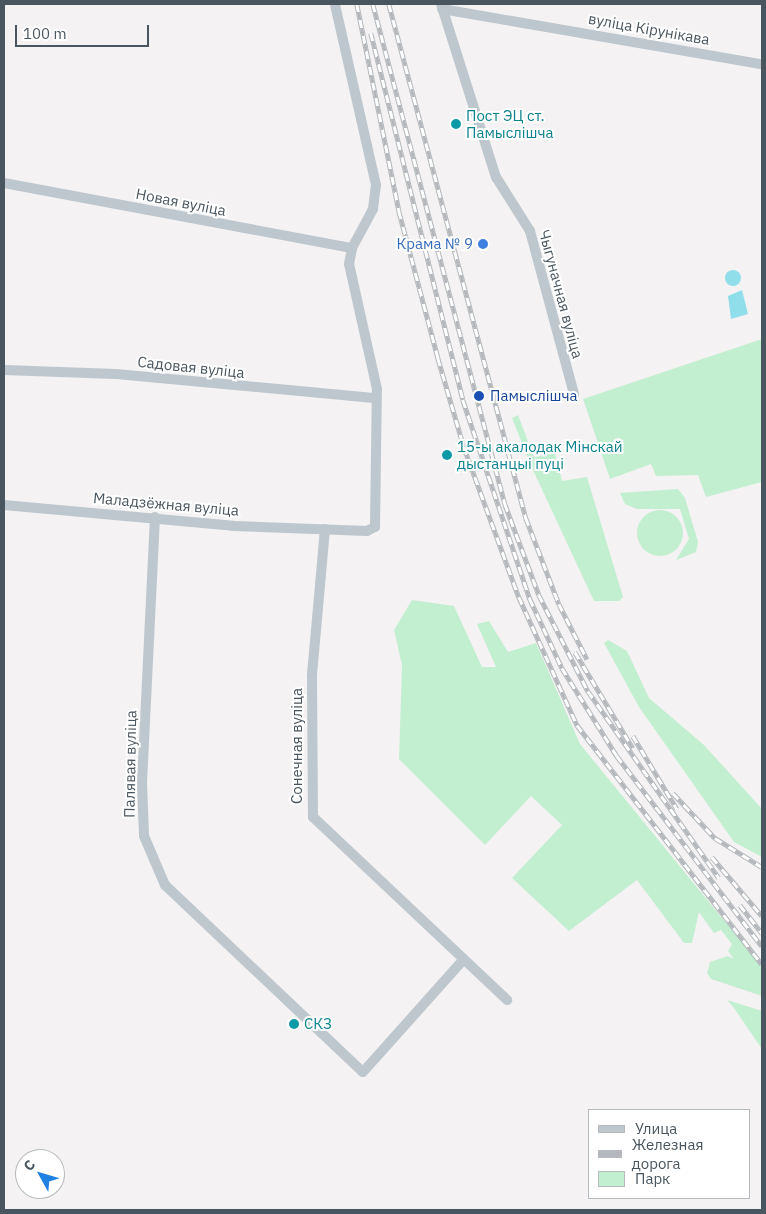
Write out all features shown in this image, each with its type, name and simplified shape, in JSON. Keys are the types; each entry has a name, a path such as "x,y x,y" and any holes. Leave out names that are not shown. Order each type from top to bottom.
{"street":[{"path":"335,4 376,185 373,209 352,248"},
{"name":"вуліца Кірунікава","path":"441,6 762,64"},
{"name":"Чыгуначная вуліца","path":"441,6 496,178 530,231 574,394"},
{"name":"Новая вуліца","path":"4,183 352,248"},
{"name":"Маладзёжная вуліца","path":"4,505 367,531 378,520 374,374 349,264 352,248"},
{"name":"Садовая вуліца","path":"4,370 116,374 374,398"},
{"name":"Палявая вуліца","path":"155,517 142,783 149,856 178,900 362,1072 463,960"},
{"name":"Сонечная вуліца","path":"325,529 312,676 313,816 507,1000"}],"green space":[{"path":"762,339 762,482 706,497 698,475 656,476 651,464 610,479 583,399"},
{"path":"518,415 534,457 555,453 562,481 587,477 623,597 619,601 594,601 532,468 512,418"},
{"path":"678,489 685,498 698,542 696,552 676,560 689,539 680,509 637,509 625,504 620,493"},
{"path":"665,510 669,511 679,520 682,524 682,542 673,552 665,556 655,556 647,552 638,542 637,528 641,520 651,511"},
{"path":"412,600 454,606 482,667 496,667 477,624 489,621 508,652 536,643 580,744 762,967 762,996 711,979 707,973 710,962 728,956 734,959 728,951 732,944 721,930 714,933 699,912 692,943 684,943 637,880 569,931 512,878 562,825 531,796 485,845 399,759 402,665 394,630"},
{"path":"608,640 627,651 649,698 704,745 762,809 762,857 734,842 639,707 604,643"},
{"path":"727,1000 762,1011 762,1049 734,1008"}],"water":[{"path":"730,270 736,270 741,275 739,284 730,286 725,281 725,275"},
{"path":"742,290 748,314 731,319 728,296"}],"railway":[{"path":"357,4 399,211 438,358 464,447 519,597 577,725 762,964"},
{"path":"373,4 505,504 539,595 588,691 719,878"},
{"path":"389,4 526,518 559,604 587,659"},
{"path":"371,33 463,400 530,599 562,668 617,756 762,946"},
{"path":"575,652 633,748"},
{"path":"633,736 677,809"},
{"path":"673,793 715,838 762,867"},
{"path":"712,857 762,916"},
{"path":"740,905 762,933"}],"place":[{"name":"Пост ЭЦ ст. Памыслішча","path":"456,124"},
{"name":"Крама № 9","path":"483,244"},
{"name":"Памыслішча","path":"479,396"},
{"name":"15-ы акалодак Мінскай дыстанцыі пуці","path":"447,455"},
{"name":"СКЗ","path":"294,1024"}]}
